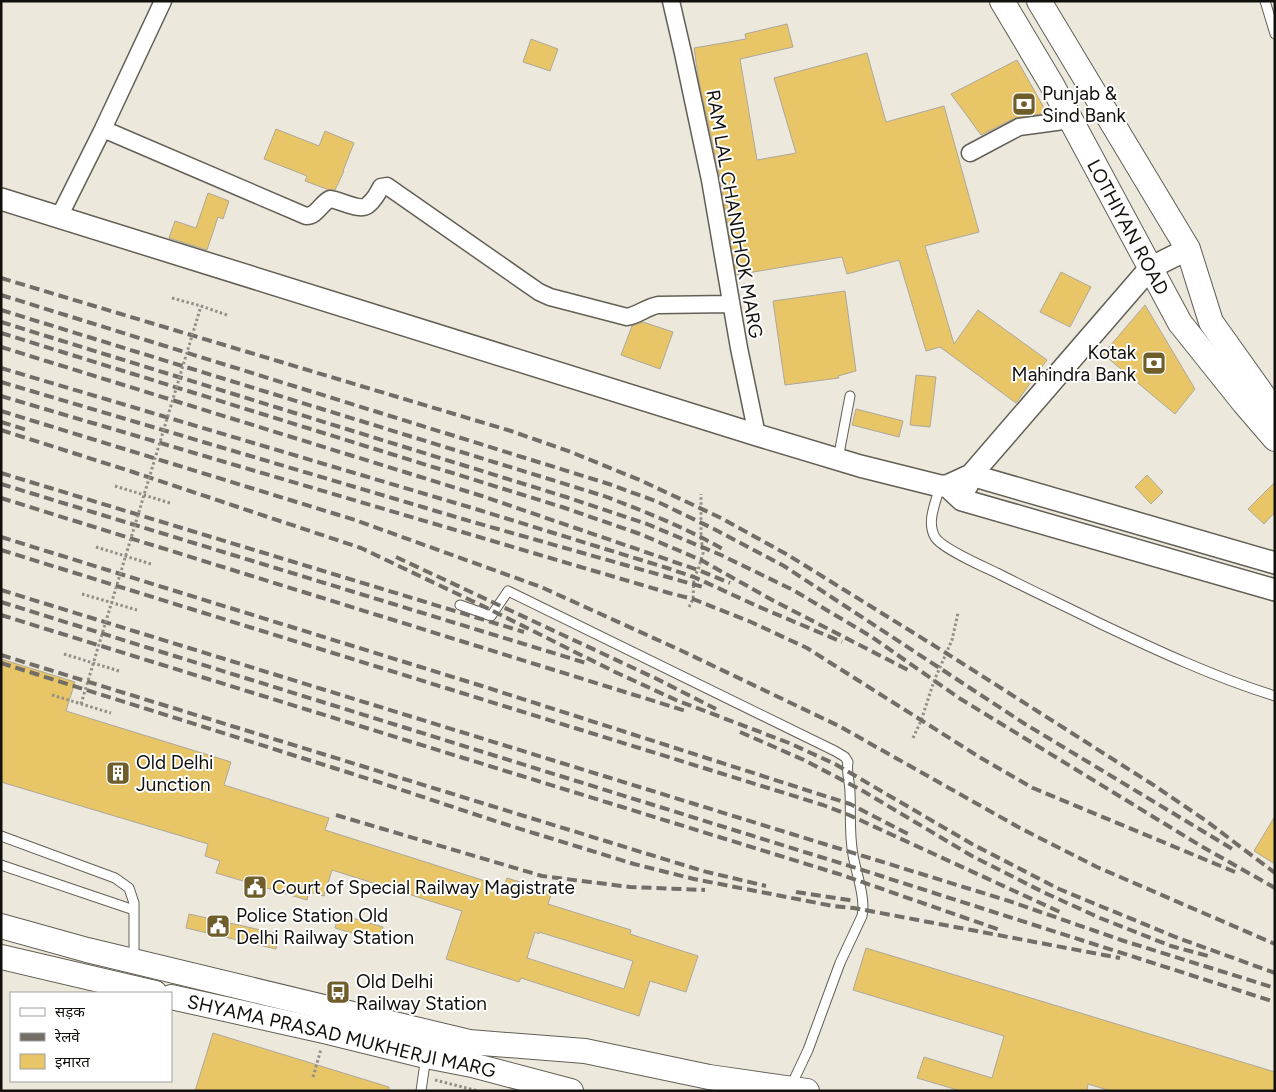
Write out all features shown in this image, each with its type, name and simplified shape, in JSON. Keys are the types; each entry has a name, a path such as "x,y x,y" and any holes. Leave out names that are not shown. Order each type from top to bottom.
{"main road":[{"name":"LOTHIYAN ROAD","path":"1002,1 1071,120 1180,323 1275,439"},
{"name":"LOTHIYAN ROAD","path":"1039,1 1188,249 1212,322 1275,412"},
{"name":"SHYAMA PRASAD MUKHERJI MARG","path":"1,926 87,950 468,1042 585,1051 708,1084 795,1090"},
{"path":"1,957 151,992"},
{"name":"SHYAMA PRASAD MUKHERJI MARG","path":"172,997 472,1065 571,1091"}],"street":[{"path":"59,217 103,129 162,1"},
{"name":"RAM LAL CHANDHOK MARG","path":"671,1 684,53 710,180 739,348 757,435"},
{"path":"970,152 1019,127 1071,120"},
{"path":"103,129 306,216 314,214 326,200 330,199 357,207 366,207 381,187 386,186 539,292 550,297 627,317 658,305 731,304"},
{"path":"1,199 757,435 950,491 1275,590"},
{"path":"950,491 971,475 1150,268 1188,249"},
{"path":"971,475 1275,563"}],"lane":[{"path":"1265,1 1275,34"},
{"path":"838,459 850,396"},
{"path":"950,491 932,513 930,526 935,539 953,551 1022,586 1199,669 1275,696"},
{"path":"460,605 491,616 508,591 845,757 848,762 853,854 860,881 862,916 840,963 795,1090"},
{"path":"1,836 115,878 129,888 134,902 134,961"},
{"path":"1,865 134,910"},
{"path":"421,1091 426,1056"}],"path":[{"path":"172,298 227,315"},
{"path":"81,704 201,306"},
{"path":"115,486 170,503"},
{"path":"689,607 693,599 694,577 703,553 701,494"},
{"path":"96,547 151,564"},
{"path":"82,594 137,610"},
{"path":"913,738 921,721 934,681 952,640 958,613"},
{"path":"64,654 119,670"},
{"path":"52,695 110,712"},
{"path":"312,1077 324,1031"}],"building":[{"path":"787,24 793,47 740,59 757,160 796,153 774,78 867,53 886,122 944,106 979,232 925,246 954,344 978,310 1047,360 1016,403 940,347 926,351 899,260 847,274 842,257 736,275 720,178 699,82 694,48 746,39 745,34"},
{"path":"531,39 558,49 550,71 523,62"},
{"path":"1017,60 1047,113 1015,118 981,135 951,94"},
{"path":"276,129 319,146 325,131 354,143 335,190 329,190 305,181 307,176 264,159"},
{"path":"208,193 229,201 223,219 218,217 207,250 169,238 175,221 196,228"},
{"path":"1061,272 1091,287 1070,327 1040,312"},
{"path":"845,291 856,371 838,376 839,378 785,385 773,301"},
{"path":"1145,305 1195,389 1175,414 1103,354"},
{"path":"643,322 673,332 660,369 621,355 632,326"},
{"path":"916,375 936,377 930,427 910,425"},
{"path":"856,409 903,421 899,437 852,425"},
{"path":"1147,475 1163,492 1151,504 1135,487"},
{"path":"1275,482 1275,512 1264,524 1248,509"},
{"path":"1,659 75,682 66,711 231,762 224,785 329,818 325,830 504,887 507,878 552,892 548,904 631,930 630,934 698,956 686,992 650,981 639,1016 521,978 519,982 446,959 462,911 332,870 324,896 309,892 307,900 216,873 220,861 205,856 208,844 1,782","holes":["535,932 539,934 539,932 633,961 624,989 527,958"]},
{"path":"1275,816 1275,864 1254,851"},
{"path":"189,914 279,934 276,949 186,928"},
{"path":"339,914 383,927 379,941 335,928"},
{"path":"866,948 1275,1072 1275,1091 1111,1091 1088,1084 1087,1091 961,1091 917,1078 924,1057 992,1078 1004,1036 853,990"},
{"path":"213,1033 389,1087 389,1091 195,1091"}],"railway":[{"path":"1,278 511,431 571,452 642,481 721,518 788,555 1155,786 1205,820 1275,873"},
{"path":"1,295 609,484 658,502 784,566 1025,724 1234,850"},
{"path":"1,310 604,496 651,514 726,551"},
{"path":"1,322 566,497 647,524 721,555 793,590 872,637 959,698 1201,846 1275,888"},
{"path":"1,333 562,507 640,534 701,560 774,601 910,671"},
{"path":"1,347 482,496 698,570 730,583"},
{"path":"1,368 667,568 694,577 842,642"},
{"path":"1,382 473,522 703,587"},
{"path":"1,396 693,599 751,622 807,648 981,758 1033,788 1235,872"},
{"path":"1,411 355,520 541,587 680,650 839,726 1020,828 1097,867 1275,944"},
{"path":"1,422 27,430"},
{"path":"1,430 361,548 676,700 789,743 835,764 972,844 1059,889 1178,938 1275,973"},
{"path":"1,473 524,632"},
{"path":"1,484 586,663"},
{"path":"1,498 686,711"},
{"path":"1,537 482,686 850,804 910,835"},
{"path":"1,550 823,805 849,815 1060,912"},
{"path":"396,557 657,679 716,709"},
{"path":"1,590 1009,901 1124,941 1275,988"},
{"path":"1,602 856,868 1275,1002"},
{"path":"1,615 842,875 1000,930"},
{"path":"1,655 703,871 766,886"},
{"path":"1,663 634,864 694,879 833,906 854,908 1120,958"},
{"path":"740,732 804,760 863,791 972,856 1043,892 1100,918 1171,946 1212,957"},
{"path":"336,815 542,876 630,887 705,890"},
{"path":"796,892 855,901"}],"place":[{"name":"Punjab & Sind Bank","path":"1024,104"},
{"name":"Kotak Mahindra Bank","path":"1154,363"},
{"name":"Old Delhi Junction","path":"118,773"},
{"name":"Court of Special Railway Magistrate","path":"255,887"},
{"name":"Police Station Old Delhi Railway Station","path":"218,926"},
{"name":"Old Delhi Railway Station","path":"338,992"}]}
